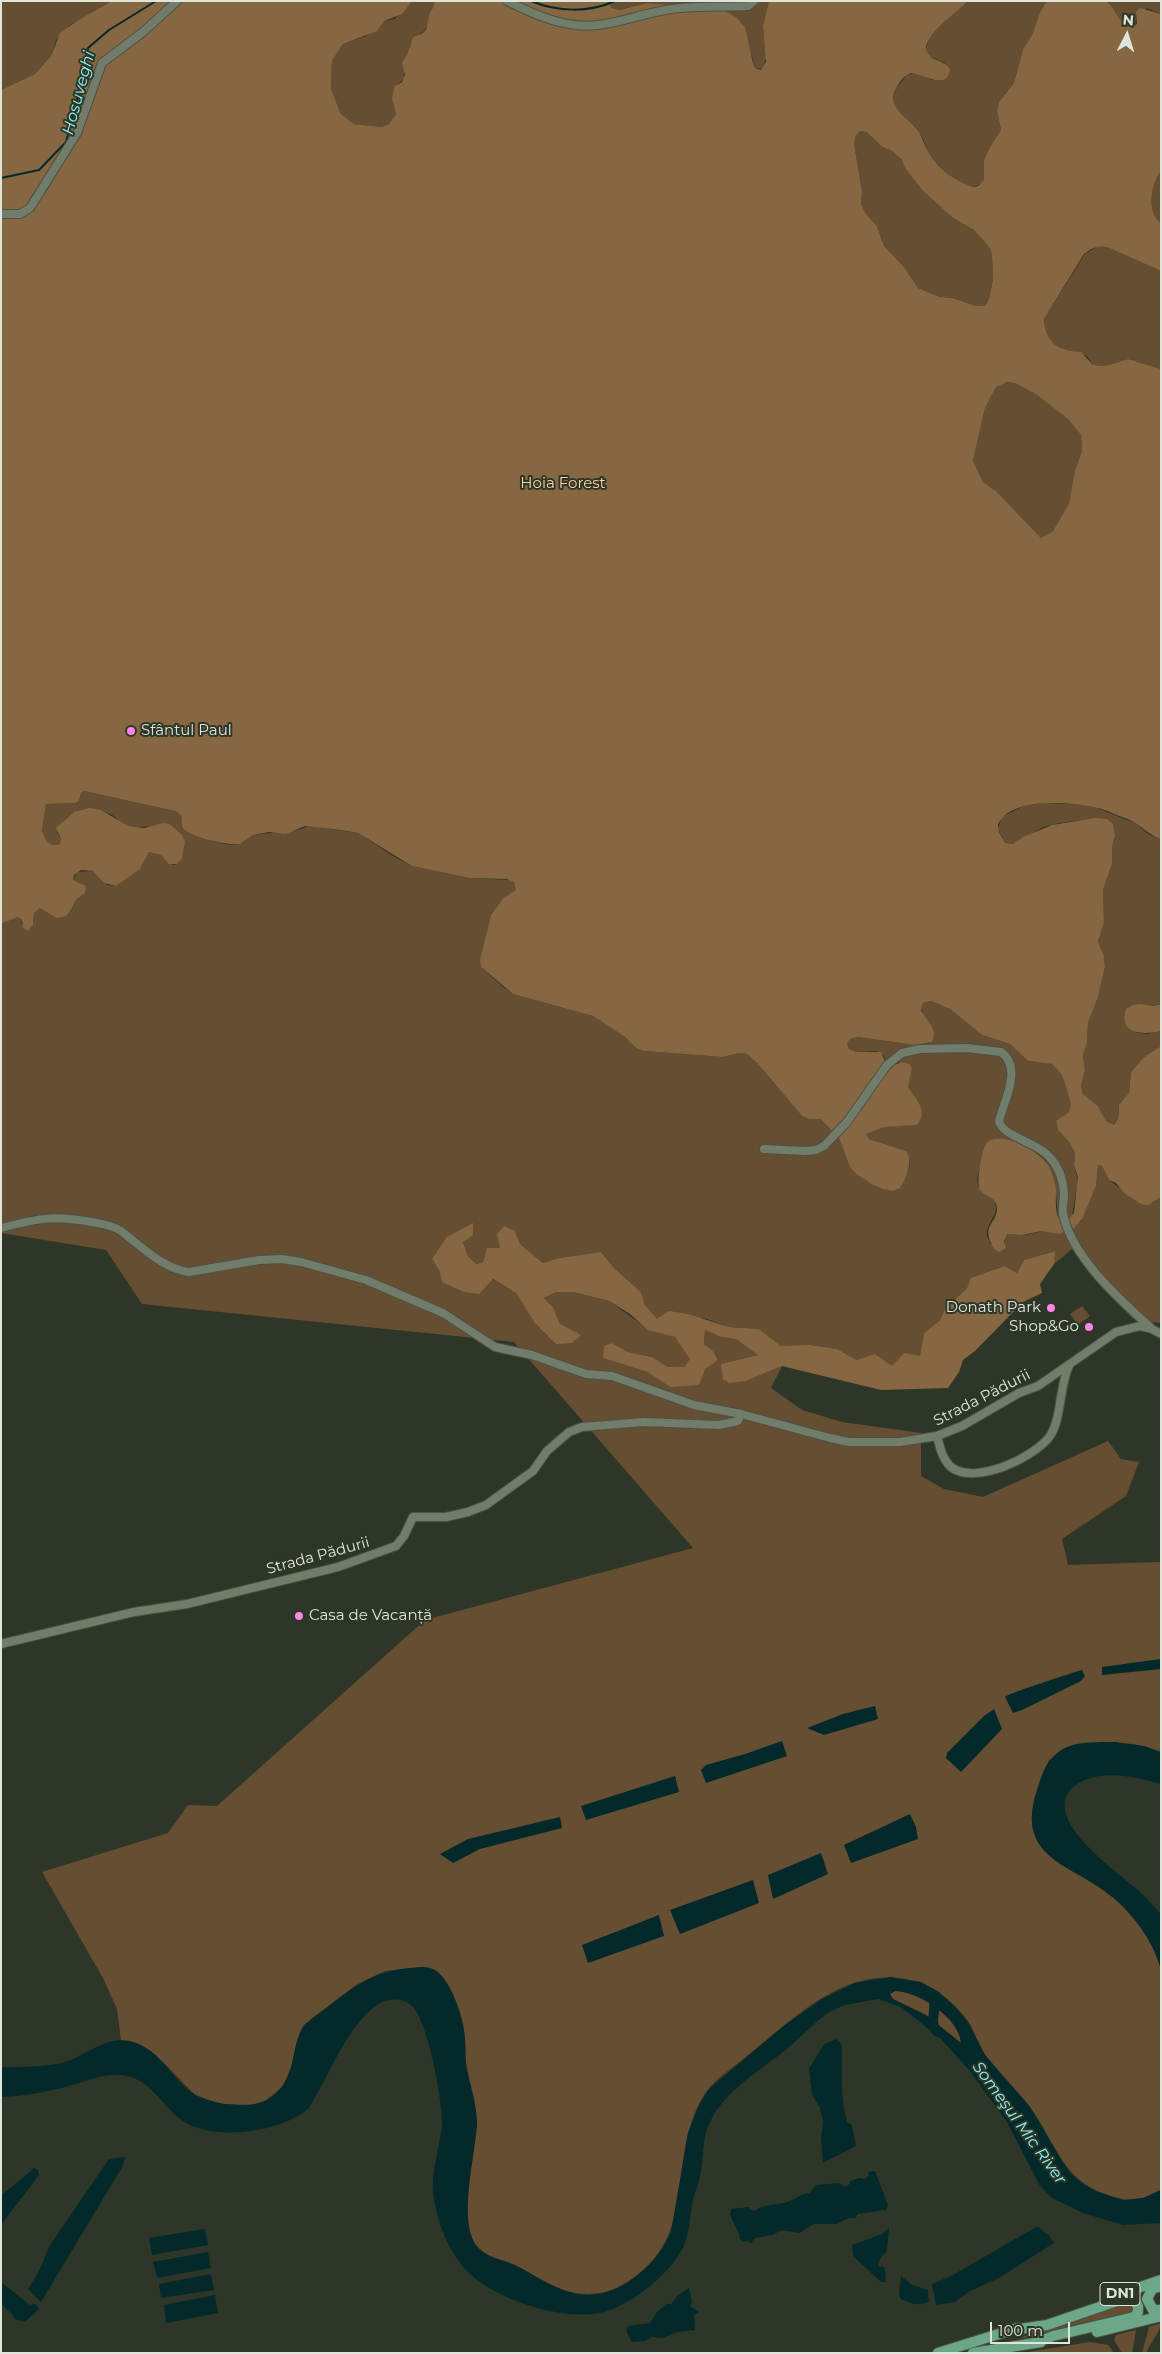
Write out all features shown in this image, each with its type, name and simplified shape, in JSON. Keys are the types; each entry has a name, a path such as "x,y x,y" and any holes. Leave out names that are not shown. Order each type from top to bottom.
{"main road":[{"name":"DN1","path":"938,2353 1161,2280"},
{"path":"1161,2286 1152,2289 1147,2299 1153,2310 1161,2310"},
{"path":"1013,2330 1047,2325 1126,2298 1131,2298 1138,2306 1138,2312 1134,2317 1053,2336 1036,2343"},
{"name":"DN1","path":"973,2353 1087,2334 1161,2316"}],"street":[{"path":"1,214 20,214 30,208 77,134 102,63 177,1"},
{"path":"507,1 532,14 567,24 598,26 650,12 680,8 748,6 754,1"},
{"path":"764,1149 804,1151 816,1150 824,1146 852,1115 887,1065 902,1053 920,1049 968,1048 1001,1052 1010,1062 1012,1078 999,1121 1001,1128 1008,1134 1039,1147 1052,1159 1063,1182 1063,1214 1074,1244 1097,1273 1152,1329"},
{"name":"Strada Pădurii","path":"1,1228 37,1218 56,1217 108,1225 120,1230 161,1261 178,1270 189,1272 259,1260 282,1259 301,1262 366,1280 444,1313 495,1347 532,1356 586,1374 612,1376 694,1405 741,1414 843,1441 900,1442 936,1436 987,1413 1019,1394 1038,1386 1116,1332 1136,1326 1152,1329 1161,1334"},
{"path":"936,1436 943,1456 952,1468 966,1473 991,1472 1018,1459 1042,1445 1052,1434 1062,1386 1070,1365"},
{"name":"Strada Pădurii","path":"1,1644 134,1612 187,1604 338,1567 390,1549 400,1542 414,1517 446,1517 468,1512 486,1505 533,1471 545,1453 569,1432 582,1427 644,1422 682,1425 725,1425 738,1421 741,1414"}],"shaded area":[{"path":"1,1 112,1 70,25 56,40 51,56 35,74 1,90"},
{"path":"412,1 435,2 426,28 423,32 413,37 404,59 404,79 395,86 393,102 396,114 389,124 382,127 354,124 341,114 331,89 332,61 343,44 366,36 384,21 395,19"},
{"path":"608,1 700,1 672,5 647,3 620,10 612,8"},
{"path":"720,1 769,1 763,31 767,54 763,69 755,68 743,24 727,12"},
{"path":"968,1 1047,1 1040,12 1032,35 1023,49 1014,83 999,102 997,111 1001,130 984,160 984,180 978,185 971,186 956,180 935,161 929,153 919,131 896,108 893,98 897,87 907,75 915,73 933,80 945,63 927,55 929,40 941,25"},
{"path":"1106,1 1161,1 1161,14 1147,8 1136,16 1135,26 1129,26 1121,22"},
{"path":"860,131 867,132 881,146 896,153 923,191 953,218 974,230 990,248 993,279 989,299 985,306 976,306 953,298 940,297 918,288 904,267 884,246 877,226 866,214 861,204 862,191 854,143 856,135"},
{"path":"1161,171 1161,223 1153,212 1152,198 1155,183"},
{"path":"1098,246 1107,247 1161,271 1161,369 1128,359 1105,366 1093,365 1087,356 1064,350 1051,342 1045,331 1044,319 1085,254"},
{"path":"1003,382 1015,383 1037,395 1068,419 1081,435 1082,451 1075,470 1069,503 1053,531 1041,538 996,491 983,482 973,461 985,408 996,387"},
{"path":"84,791 175,811 182,816 182,824 188,828 210,840 225,844 240,844 253,835 298,830 309,826 358,833 412,866 469,878 511,880 516,883 516,890 503,898 491,915 480,959 483,969 503,987 513,994 593,1016 625,1037 636,1048 644,1051 723,1057 739,1053 747,1054 759,1065 802,1116 809,1119 821,1119 840,1140 856,1174 873,1185 893,1191 905,1178 910,1162 909,1156 906,1151 869,1139 866,1134 878,1128 919,1122 921,1108 907,1084 912,1068 898,1062 892,1066 885,1062 884,1056 877,1051 857,1052 849,1049 847,1044 850,1039 858,1037 915,1045 932,1042 921,1007 923,1003 931,1001 950,1009 982,1035 1010,1044 1028,1061 1052,1064 1061,1074 1071,1104 1069,1112 1056,1122 1058,1130 1069,1142 1075,1153 1074,1165 1078,1181 1072,1217 1065,1220 1058,1217 1055,1182 1046,1161 1035,1150 998,1138 983,1156 977,1179 978,1187 991,1198 996,1207 987,1231 990,1244 1005,1244 1004,1237 1007,1234 1026,1235 1080,1222 1096,1186 1098,1165 1102,1166 1109,1180 1141,1204 1153,1203 1161,1197 1161,1323 1141,1321 1072,1249 1054,1264 1054,1251 1024,1260 1017,1273 1003,1266 972,1278 967,1288 945,1309 940,1320 924,1333 920,1357 892,1367 857,1360 837,1349 781,1346 759,1329 729,1327 704,1318 657,1319 645,1305 641,1292 615,1269 601,1252 559,1258 543,1263 520,1244 515,1231 500,1249 487,1248 483,1262 476,1264 468,1256 463,1242 432,1259 439,1270 442,1282 492,1279 516,1293 534,1322 560,1324 553,1307 544,1298 556,1292 574,1292 609,1301 648,1329 675,1337 691,1359 684,1367 668,1367 652,1357 628,1352 612,1343 603,1358 647,1372 670,1387 718,1360 713,1351 704,1344 705,1330 721,1337 736,1339 759,1355 722,1364 746,1381 782,1366 771,1388 802,1410 842,1422 921,1433 921,1476 944,1489 983,1497 1108,1441 1121,1459 1139,1462 1126,1496 1062,1539 1068,1565 1161,1562 1161,1752 1134,1744 1089,1743 1049,1760 1035,1796 1032,1824 1038,1842 1044,1851 1070,1870 1097,1885 1128,1911 1144,1933 1157,1956 1161,1969 1161,2190 1138,2200 1126,2200 1108,2195 1080,2180 1061,2158 1030,2107 984,2053 968,2021 956,2007 942,1995 912,1981 878,1978 843,1987 817,2001 726,2072 710,2087 693,2117 686,2142 674,2218 665,2241 650,2263 627,2282 611,2290 595,2294 569,2292 539,2280 513,2265 488,2255 474,2241 464,2217 477,2124 474,2098 466,2064 463,2026 460,2012 421,1967 385,1971 356,1985 312,2018 296,2044 292,2065 283,2086 265,2101 254,2105 221,2104 195,2095 165,2064 137,2044 121,2040 117,2009 103,1978 42,1872 168,1833 188,1805 217,1806 425,1620 693,1548 514,1342 142,1304 106,1250 1,1233 1,924 18,917 22,920 21,924 33,925 34,913 40,908 71,911 76,900 83,895 83,885 73,880 77,872 93,871 107,885 116,886 142,866 144,858 149,852 161,855 173,865 177,864 181,858 184,847 182,838 170,824 139,827 128,826 112,815 96,809 80,810 73,813 61,824 57,832 61,839 61,844 54,845 47,842 42,831 46,804 75,803 79,801 81,793"},
{"path":"1044,803 1089,805 1135,823 1148,834 1161,839 1161,1004 1149,1006 1135,1032 1147,1034 1161,1031 1161,1046 1144,1057 1131,1072 1129,1093 1118,1108 1118,1119 1114,1125 1106,1121 1098,1106 1083,1094 1081,1086 1085,1070 1083,1055 1087,1043 1088,1023 1098,997 1105,967 1104,956 1098,941 1104,923 1103,890 1112,864 1112,847 1115,836 1110,821 1097,819 1047,826 1019,842 1005,843 998,829 1002,817 1024,806"},
{"path":"1082,1306 1090,1316 1078,1325 1070,1314"},
{"path":"895,1991 915,1995 936,2008 954,2025 961,2043 926,2015 893,1999 890,1994"},
{"path":"1125,2302 1133,2302 1133,2313 1039,2337 1019,2338"},
{"path":"1161,2323 1146,2353 1142,2353 1149,2327"},
{"path":"1136,2330 1132,2353 1122,2353 1114,2340 1116,2335"},
{"path":"1090,2342 1108,2345 1114,2353 1021,2353"}],"green space":[{"name":"Hoia Forest","path":"112,1 412,1 402,14 384,21 377,31 343,44 332,61 331,89 341,114 354,124 382,127 389,124 396,114 392,98 395,86 402,82 405,75 402,63 413,37 422,34 426,30 434,1 608,1 612,8 620,10 647,3 672,5 700,1 720,1 727,12 737,18 745,27 753,63 755,68 761,70 766,62 763,26 769,1 968,1 934,33 926,46 929,55 950,69 948,76 945,79 934,80 911,73 899,84 893,98 896,107 918,130 929,153 939,166 952,177 974,187 984,180 984,160 1001,130 997,111 999,102 1014,83 1023,49 1032,35 1040,12 1047,1 1106,1 1123,23 1132,27 1137,24 1136,12 1140,8 1161,14 1161,171 1153,190 1152,205 1156,218 1161,223 1161,271 1107,247 1101,246 1092,249 1084,254 1044,319 1050,340 1066,350 1081,352 1093,365 1105,366 1128,359 1161,369 1161,839 1132,821 1099,808 1084,805 1050,803 1017,808 1005,815 998,825 999,832 1005,843 1013,844 1023,837 1052,825 1095,818 1107,819 1113,824 1115,836 1112,847 1112,864 1103,890 1104,923 1098,941 1104,956 1105,967 1098,997 1088,1023 1087,1043 1083,1055 1085,1070 1081,1086 1083,1094 1098,1106 1106,1121 1114,1125 1118,1119 1119,1105 1129,1093 1131,1072 1144,1057 1161,1046 1161,1197 1149,1205 1141,1204 1124,1193 1116,1183 1109,1180 1102,1166 1098,1165 1096,1186 1082,1219 1074,1228 1059,1234 1042,1231 1022,1235 1007,1234 1004,1241 1006,1248 999,1252 993,1247 988,1231 995,1218 997,1205 979,1187 982,1156 985,1146 990,1141 998,1139 1019,1143 1039,1155 1046,1162 1054,1180 1058,1217 1061,1220 1069,1219 1074,1213 1078,1177 1074,1165 1075,1153 1069,1142 1058,1130 1056,1121 1069,1112 1071,1104 1061,1074 1052,1064 1028,1061 1010,1044 982,1035 950,1009 931,1001 923,1003 921,1010 933,1029 934,1038 932,1042 915,1045 858,1037 850,1039 847,1044 849,1049 857,1052 881,1052 885,1062 892,1066 902,1062 909,1064 912,1068 908,1087 918,1100 922,1110 917,1125 884,1127 866,1134 869,1139 906,1151 908,1155 908,1170 900,1188 893,1191 884,1189 873,1185 856,1174 850,1167 840,1140 821,1119 809,1119 802,1116 759,1065 747,1054 739,1053 723,1057 644,1051 636,1048 625,1037 593,1016 513,994 481,967 480,959 491,915 503,898 516,890 514,882 507,879 469,878 412,866 358,833 305,826 286,834 269,832 253,835 240,844 228,844 193,835 183,828 182,816 175,811 84,791 81,793 79,801 75,803 46,804 42,831 47,842 54,845 60,844 61,839 56,828 74,812 89,808 101,810 128,826 144,828 163,823 170,824 182,835 185,842 182,858 177,864 169,864 161,855 149,852 140,869 116,886 104,883 93,871 81,870 74,875 73,880 86,886 85,893 76,900 66,916 57,918 40,908 34,913 33,925 28,931 23,928 22,920 18,917 1,924 1,90 35,74 51,56 60,33","holes":["860,131 867,132 881,146 892,151 901,159 906,169 923,191 953,218 974,230 990,248 993,279 989,299 985,306 976,306 953,298 940,297 918,288 904,267 884,246 877,226 866,214 861,204 862,191 854,143 856,135","1007,382 1015,383 1037,395 1068,419 1081,435 1082,451 1075,470 1069,503 1053,531 1041,538 996,491 983,482 973,461 985,408 996,387"]},
{"path":"1161,1004 1161,1031 1140,1033 1129,1028 1126,1024 1126,1009 1133,1005 1153,1006"},
{"path":"473,1223 473,1235 463,1242 468,1256 476,1264 483,1262 487,1248 500,1248 497,1234 504,1226 515,1231 520,1244 543,1263 559,1258 601,1252 615,1269 641,1292 645,1305 657,1319 669,1311 688,1314 729,1327 759,1329 781,1346 809,1345 837,1349 857,1360 875,1354 892,1366 904,1353 920,1356 924,1333 940,1320 945,1309 967,1288 971,1278 1004,1266 1017,1273 1024,1260 1055,1251 1054,1264 1040,1284 1042,1293 1023,1302 975,1351 963,1360 959,1372 948,1388 881,1390 782,1366 746,1381 729,1383 723,1379 721,1364 758,1355 736,1339 721,1337 705,1330 704,1344 713,1351 718,1360 705,1369 699,1385 670,1387 647,1372 603,1358 604,1346 612,1343 628,1352 652,1357 668,1367 684,1367 690,1359 675,1337 648,1330 630,1314 609,1301 574,1292 556,1292 544,1298 553,1307 560,1324 581,1335 572,1343 556,1344 534,1322 516,1293 493,1279 479,1294 464,1292 442,1282 439,1270 432,1259 447,1237"}],"water":[{"path":"1161,1659 1161,1669 1102,1675 1102,1667"},
{"path":"1082,1670 1085,1676 1081,1681 1022,1710 1013,1713 1005,1697 1028,1687"},
{"path":"875,1706 878,1719 824,1735 807,1728 843,1714"},
{"path":"994,1709 1002,1729 961,1772 946,1758 947,1753 984,1716"},
{"path":"782,1741 787,1756 706,1783 701,1770 706,1765"},
{"path":"1116,1742 1144,1746 1161,1752 1161,1784 1119,1776 1098,1776 1079,1783 1067,1795 1065,1809 1071,1825 1082,1840 1112,1869 1137,1889 1161,1914 1161,1969 1151,1944 1128,1912 1108,1894 1044,1851 1038,1842 1032,1826 1033,1805 1037,1791 1041,1778 1053,1756 1061,1750 1081,1743"},
{"path":"675,1776 679,1792 586,1820 581,1806"},
{"path":"910,1814 916,1827 918,1839 851,1863 844,1845"},
{"path":"560,1817 562,1828 480,1849 453,1863 440,1854 468,1839"},
{"path":"821,1853 828,1874 773,1899 768,1875"},
{"path":"753,1880 759,1903 680,1934 670,1910"},
{"path":"659,1915 664,1936 588,1963 582,1945"},
{"path":"425,1967 438,1972 453,1994 462,2022 466,2065 476,2109 477,2124 468,2197 469,2226 475,2244 484,2253 515,2265 550,2284 573,2293 588,2295 604,2293 618,2288 644,2270 664,2245 671,2232 688,2133 699,2105 709,2089 785,2025 822,1999 855,1983 891,1977 921,1982 939,1992 955,2007 968,2022 985,2055 1030,2107 1071,2174 1083,2184 1095,2191 1123,2200 1143,2198 1161,2190 1161,2223 1123,2225 1083,2213 1052,2198 1040,2186 1007,2122 969,2070 941,2039 901,2007 878,1999 845,2005 829,2012 788,2048 734,2090 710,2122 704,2140 700,2178 693,2199 687,2238 680,2253 662,2275 639,2294 615,2308 589,2314 571,2314 534,2307 498,2293 470,2274 451,2249 439,2220 433,2189 434,2170 442,2121 437,2079 429,2044 419,2016 409,2003 404,2001 382,2002 373,2008 345,2042 309,2108 283,2123 266,2128 230,2132 212,2131 196,2127 175,2115 148,2086 131,2077 120,2075 100,2077 44,2092 1,2097 1,2067 40,2066 62,2063 103,2044 120,2040 140,2045 150,2051 180,2082 202,2098 232,2105 250,2105 261,2102 275,2094 287,2078 297,2039 304,2025 361,1983 381,1974 406,1968","holes":["895,1991 904,1992 925,2001 945,2016 959,2034 961,2043 926,2015 893,1999 890,1994"]},
{"path":"837,2039 842,2045 843,2103 847,2122 852,2125 856,2146 823,2163 821,2139 823,2122 820,2108 812,2095 809,2069 824,2044"},
{"path":"126,2157 121,2169 41,2302 28,2289 39,2271 50,2245 109,2159"},
{"path":"34,2168 38,2170 39,2175 1,2225 1,2196"},
{"path":"875,2171 888,2205 886,2211 858,2214 855,2218 849,2218 836,2224 814,2224 799,2233 782,2230 772,2235 755,2238 751,2243 748,2241 743,2242 739,2238 740,2236 730,2215 731,2209 749,2207 750,2210 755,2211 758,2208 788,2202 803,2194 810,2193 816,2185 839,2183 844,2187 850,2184 850,2181 859,2178 864,2179 869,2176 868,2172"},
{"path":"1038,2226 1048,2234 1054,2243 999,2278 970,2291 955,2302 936,2305 932,2284 951,2276"},
{"path":"889,2228 887,2251 880,2259 878,2265 880,2268 881,2266 885,2268 886,2282 881,2282 853,2256 852,2245 882,2234"},
{"path":"205,2229 208,2245 152,2255 149,2238"},
{"path":"208,2252 211,2268 157,2278 153,2262"},
{"path":"211,2274 214,2290 161,2298 159,2284"},
{"path":"901,2276 912,2285 928,2290 929,2301 915,2304 901,2299 899,2294"},
{"path":"1,2282 30,2305 36,2304 39,2309 25,2322 14,2319 13,2315 1,2304"},
{"path":"689,2288 692,2302 690,2306 699,2312 694,2315 695,2330 677,2332 663,2338 652,2337 645,2341 632,2342 626,2331 628,2326 650,2323 657,2312 666,2304 671,2304 677,2296"},
{"path":"215,2295 218,2313 166,2323 164,2305"}],"waterway":[{"name":"Hosuveghi","path":"1,178 39,170 66,142 82,81 88,48 109,30 156,1"},
{"name":"Hosuveghi","path":"531,1 541,5 573,10 595,8 615,1"},
{"name":"Someşul Mic River","path":"934,2002 933,2025 937,2032"}],"place":[{"name":"Sfântul Paul","path":"131,731"},
{"name":"Donath Park","path":"1051,1308"},
{"name":"Shop&Go","path":"1089,1327"},
{"name":"Casa de Vacanță","path":"299,1616"}]}
